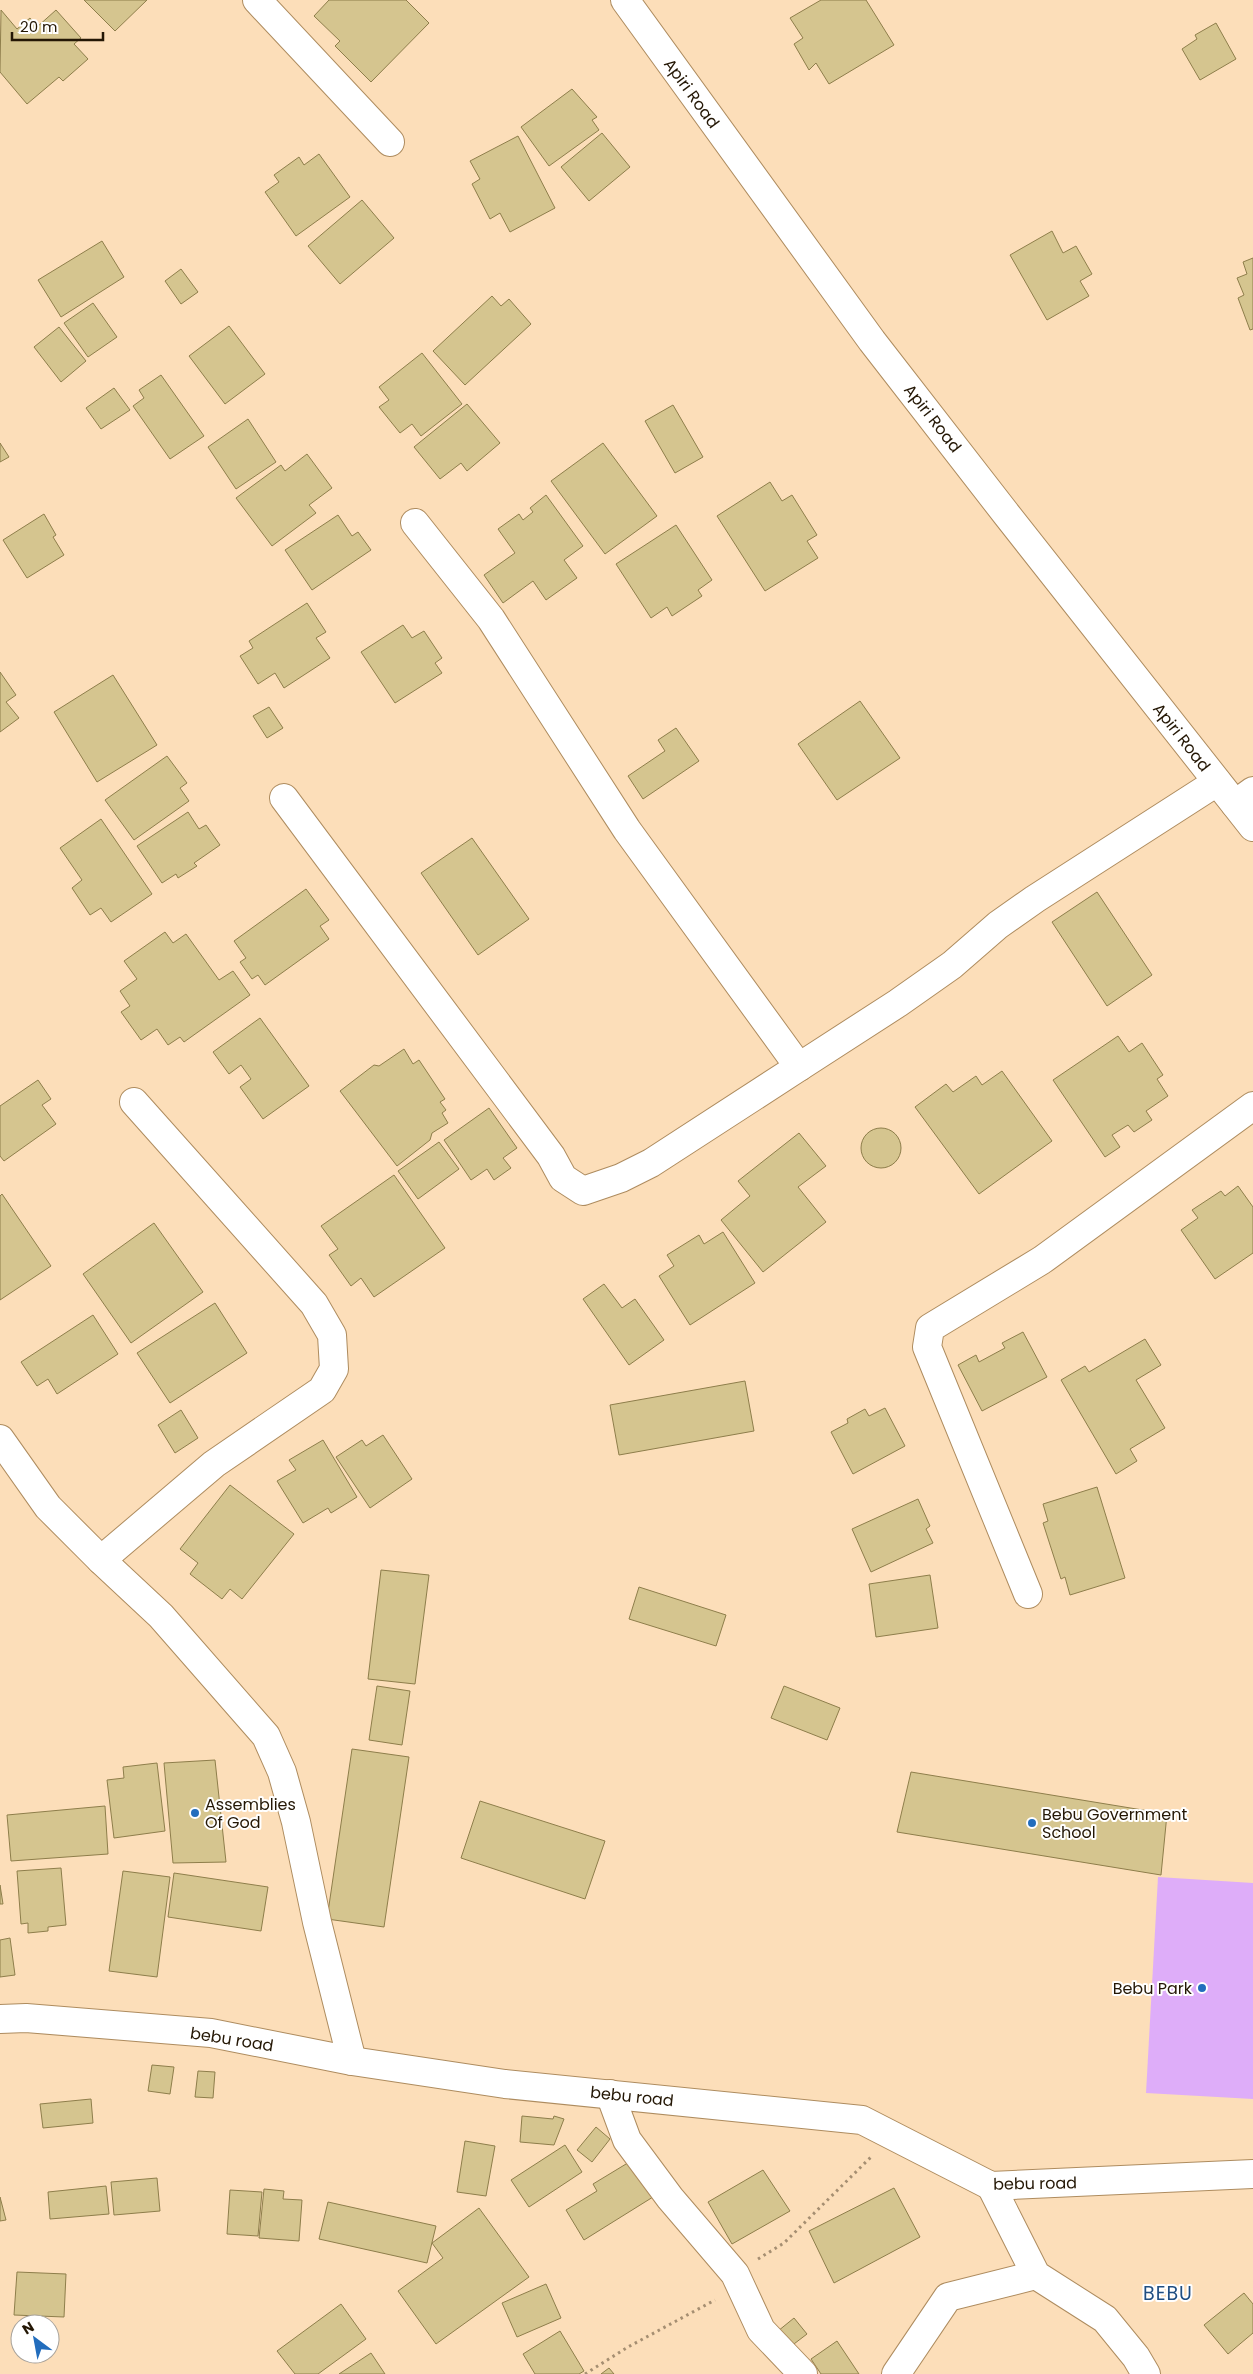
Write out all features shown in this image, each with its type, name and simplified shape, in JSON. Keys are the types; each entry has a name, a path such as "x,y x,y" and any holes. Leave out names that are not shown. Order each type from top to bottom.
{"street":[{"path":"257,0 390,142"},
{"name":"Apiri Road","path":"625,0 872,341 1217,782 1244,798 1253,827"},
{"path":"415,523 491,619 627,830 800,1067"},
{"path":"284,798 551,1156 563,1178 583,1191 621,1178 651,1162 800,1067 952,965 998,925 1035,899 1217,782"},
{"path":"101,1560 214,1464 322,1390 334,1369 332,1334 314,1304 134,1102"},
{"path":"1028,1594 936,1364 927,1348 930,1328 1042,1260 1253,1106"},
{"path":"0,1439 48,1507 161,1616 266,1736 282,1772 296,1822 317,1922 352,2061"},
{"name":"bebu road","path":"0,2019 26,2018 211,2033 352,2061 505,2084 862,2120 991,2186 1253,2174"},
{"path":"610,2094 627,2140 670,2198 735,2274 761,2330 803,2374"},
{"path":"991,2186 1036,2275 1105,2319 1136,2358 1146,2374"},
{"path":"896,2374 948,2297 1036,2275"}],"shaded area":[{"name":"Bebu Park","path":"1158,1877 1253,1883 1253,2099 1146,2093"}],"building":[{"path":"84,0 147,0 115,31"},
{"path":"329,0 406,0 429,23 371,82 335,46 340,41 314,16"},
{"path":"821,0 866,0 894,45 829,84 816,63 809,70 794,44 803,38 790,18"},
{"path":"1,10 17,29 30,18 37,27 56,10 81,38 74,44 88,59 63,81 59,77 27,104 0,72"},
{"path":"1216,23 1236,59 1200,80 1182,49 1197,39 1195,35"},
{"path":"572,89 597,117 592,120 599,130 549,166 521,127"},
{"path":"602,133 630,167 589,201 561,167"},
{"path":"518,136 555,208 510,232 500,213 490,219 472,184 480,179 470,161"},
{"path":"319,154 350,197 296,236 265,192 279,182 274,175 299,157 304,165"},
{"path":"362,200 394,238 340,284 308,246"},
{"path":"1052,231 1063,253 1076,246 1092,274 1080,281 1089,296 1047,320 1010,255"},
{"path":"102,241 124,277 61,317 38,280"},
{"path":"1253,258 1253,329 1250,330 1238,298 1244,295 1237,278 1247,274 1243,262"},
{"path":"181,269 198,292 181,304 165,281"},
{"path":"492,296 501,306 509,299 531,324 465,385 433,351"},
{"path":"93,303 117,337 88,357 64,323"},
{"path":"229,326 265,374 225,404 189,356"},
{"path":"59,327 86,361 61,382 34,347"},
{"path":"422,353 462,404 421,436 412,424 400,433 379,407 389,400 379,387"},
{"path":"161,375 204,436 170,459 133,406 144,398 139,390"},
{"path":"114,388 130,410 101,429 86,408"},
{"path":"467,404 500,443 467,471 461,463 440,479 414,447"},
{"path":"673,405 703,457 675,473 645,421"},
{"path":"248,419 276,462 236,489 208,447"},
{"path":"0,443 9,457 0,462"},
{"path":"603,443 657,516 605,554 551,481"},
{"path":"307,454 332,488 309,505 316,513 272,546 236,498 281,465 285,471"},
{"path":"770,482 782,501 792,495 817,535 807,541 818,558 765,591 717,516"},
{"path":"546,495 583,546 564,560 577,578 546,600 533,581 503,603 484,575 515,553 498,529 519,514 523,520 533,512 530,508"},
{"path":"44,514 56,535 53,537 64,555 27,578 3,540"},
{"path":"338,515 352,536 358,532 371,550 312,590 285,550"},
{"path":"676,525 712,580 698,590 702,596 672,616 667,607 651,618 616,564"},
{"path":"307,603 326,632 316,638 330,658 284,688 275,673 258,684 240,656 253,648 249,641"},
{"path":"403,625 412,638 424,631 442,658 435,663 442,673 395,703 361,652"},
{"path":"0,672 16,695 6,702 19,718 0,732"},
{"path":"113,675 157,745 97,782 54,712"},
{"path":"860,701 900,758 837,800 798,744"},
{"path":"269,707 283,728 267,738 253,716"},
{"path":"676,728 699,761 643,799 628,776 665,751 658,740"},
{"path":"167,756 187,783 180,788 189,801 134,840 105,800"},
{"path":"188,812 199,829 206,825 220,845 194,863 197,866 178,878 176,874 162,883 137,846"},
{"path":"101,819 152,894 111,922 101,908 90,915 72,888 82,880 60,848"},
{"path":"472,838 529,919 478,955 421,873"},
{"path":"306,889 329,920 320,926 329,939 265,985 258,975 252,979 240,962 246,958 234,941"},
{"path":"1097,892 1152,975 1107,1006 1052,922"},
{"path":"165,932 173,943 186,934 219,980 233,971 250,995 184,1042 180,1037 168,1045 157,1029 141,1040 121,1012 130,1006 120,991 137,979 124,961"},
{"path":"260,1018 309,1086 263,1119 240,1087 251,1079 241,1065 229,1074 213,1052"},
{"path":"1118,1036 1129,1052 1142,1043 1163,1075 1157,1079 1168,1096 1146,1111 1152,1120 1134,1132 1128,1125 1112,1135 1120,1147 1105,1157 1053,1080"},
{"path":"404,1049 413,1064 419,1060 445,1099 440,1102 446,1110 442,1113 448,1123 432,1133 430,1140 397,1166 340,1091 374,1065 379,1066"},
{"path":"1002,1071 1052,1141 979,1194 915,1107 946,1084 953,1092 976,1076 982,1085"},
{"path":"38,1080 51,1099 42,1105 56,1124 4,1161 0,1156 0,1106"},
{"path":"489,1108 517,1148 503,1158 511,1168 494,1180 487,1169 471,1180 444,1140"},
{"path":"877,1128 885,1128 892,1131 898,1137 901,1148 898,1159 892,1165 885,1168 877,1168 870,1165 864,1159 861,1152 861,1144 864,1137 870,1131"},
{"path":"799,1133 826,1166 798,1187 826,1222 763,1272 721,1220 750,1196 738,1181"},
{"path":"439,1142 459,1169 418,1199 398,1171"},
{"path":"394,1175 445,1248 374,1297 361,1278 351,1286 329,1255 338,1249 321,1226"},
{"path":"1238,1186 1253,1207 1253,1253 1215,1279 1181,1230 1198,1218 1192,1210 1221,1191 1225,1196"},
{"path":"2,1194 51,1266 0,1300 0,1196"},
{"path":"154,1223 203,1292 131,1343 83,1274"},
{"path":"723,1232 755,1283 690,1325 659,1276 674,1266 667,1255 699,1235 704,1244"},
{"path":"604,1284 622,1308 635,1299 664,1340 629,1365 583,1299"},
{"path":"215,1303 247,1353 170,1403 137,1353"},
{"path":"93,1315 118,1354 57,1394 48,1379 37,1386 21,1362"},
{"path":"1023,1332 1047,1377 982,1411 958,1365 976,1355 979,1362 1005,1348 1002,1343"},
{"path":"1145,1339 1161,1365 1136,1380 1165,1428 1130,1449 1137,1461 1116,1474 1061,1380 1085,1366 1089,1372"},
{"path":"745,1381 754,1431 619,1455 610,1405"},
{"path":"885,1408 905,1446 853,1474 831,1432 848,1423 847,1419 865,1409 869,1416"},
{"path":"181,1410 198,1438 175,1453 158,1425"},
{"path":"383,1435 412,1479 370,1508 336,1457 362,1440 366,1446"},
{"path":"323,1440 357,1497 331,1513 328,1508 303,1523 277,1481 296,1470 289,1460"},
{"path":"230,1485 294,1534 242,1599 230,1589 222,1599 190,1574 198,1563 180,1549"},
{"path":"1097,1487 1125,1578 1070,1595 1065,1577 1061,1579 1043,1523 1048,1521 1043,1504"},
{"path":"918,1499 930,1526 926,1529 933,1543 871,1572 852,1529"},
{"path":"381,1570 429,1575 415,1684 368,1679"},
{"path":"930,1575 938,1628 876,1637 869,1584"},
{"path":"639,1587 726,1615 716,1646 629,1619"},
{"path":"377,1686 410,1691 402,1745 369,1740"},
{"path":"784,1686 840,1708 827,1740 771,1718"},
{"path":"352,1749 409,1757 384,1927 327,1919"},
{"name":"Assemblies Of God","path":"215,1760 226,1862 173,1863 164,1763"},
{"path":"157,1763 165,1831 114,1838 107,1780 124,1778 123,1767"},
{"name":"Bebu Government School","path":"911,1772 1167,1814 1161,1875 897,1832"},
{"path":"480,1801 605,1841 585,1899 461,1858"},
{"path":"105,1806 108,1854 11,1861 7,1815"},
{"path":"61,1868 66,1925 48,1927 48,1931 28,1933 28,1923 21,1924 17,1871"},
{"path":"123,1871 170,1877 157,1977 109,1971"},
{"path":"174,1873 268,1887 261,1931 168,1917"},
{"path":"0,1885 3,1904 0,1904"},
{"path":"10,1938 15,1975 0,1977 0,1940"},
{"path":"152,2065 174,2067 170,2094 148,2091"},
{"path":"198,2071 215,2072 213,2098 195,2097"},
{"path":"91,2099 93,2123 43,2128 40,2104"},
{"path":"522,2116 553,2119 554,2116 564,2119 554,2145 520,2142"},
{"path":"596,2127 610,2139 592,2162 577,2150"},
{"path":"465,2141 495,2146 486,2196 457,2192"},
{"path":"565,2145 582,2172 529,2207 511,2180"},
{"path":"631,2161 653,2197 584,2240 566,2210 597,2191 593,2184"},
{"path":"763,2170 790,2211 732,2244 708,2202"},
{"path":"157,2178 160,2211 114,2215 111,2182"},
{"path":"106,2186 109,2214 50,2219 48,2192"},
{"path":"894,2188 920,2237 834,2283 809,2231"},
{"path":"264,2189 284,2191 283,2199 302,2200 299,2241 259,2238"},
{"path":"230,2190 262,2192 258,2236 227,2234"},
{"path":"0,2197 6,2220 0,2221"},
{"path":"328,2202 436,2226 427,2263 319,2239"},
{"path":"479,2208 529,2277 436,2344 398,2291 443,2258 432,2243"},
{"path":"17,2272 66,2274 64,2317 60,2317 60,2314 14,2314"},
{"path":"546,2284 561,2318 517,2337 502,2303"},
{"path":"1244,2293 1253,2304 1253,2333 1228,2354 1204,2325"},
{"path":"341,2304 366,2339 318,2374 295,2374 277,2351"},
{"path":"794,2318 807,2334 790,2347 778,2331"},
{"path":"560,2331 584,2371 579,2374 535,2374 523,2354"},
{"path":"837,2341 859,2374 821,2374 811,2359"},
{"path":"371,2353 385,2374 339,2374"},
{"path":"609,2368 614,2374 601,2374"}],"place":[{"name":"Assemblies Of God","path":"195,1813"},
{"name":"Bebu Government School","path":"1032,1823"},
{"name":"Bebu Park","path":"1202,1988"}],"district":[{"name":"BEBU","path":"1168,2293"}]}
